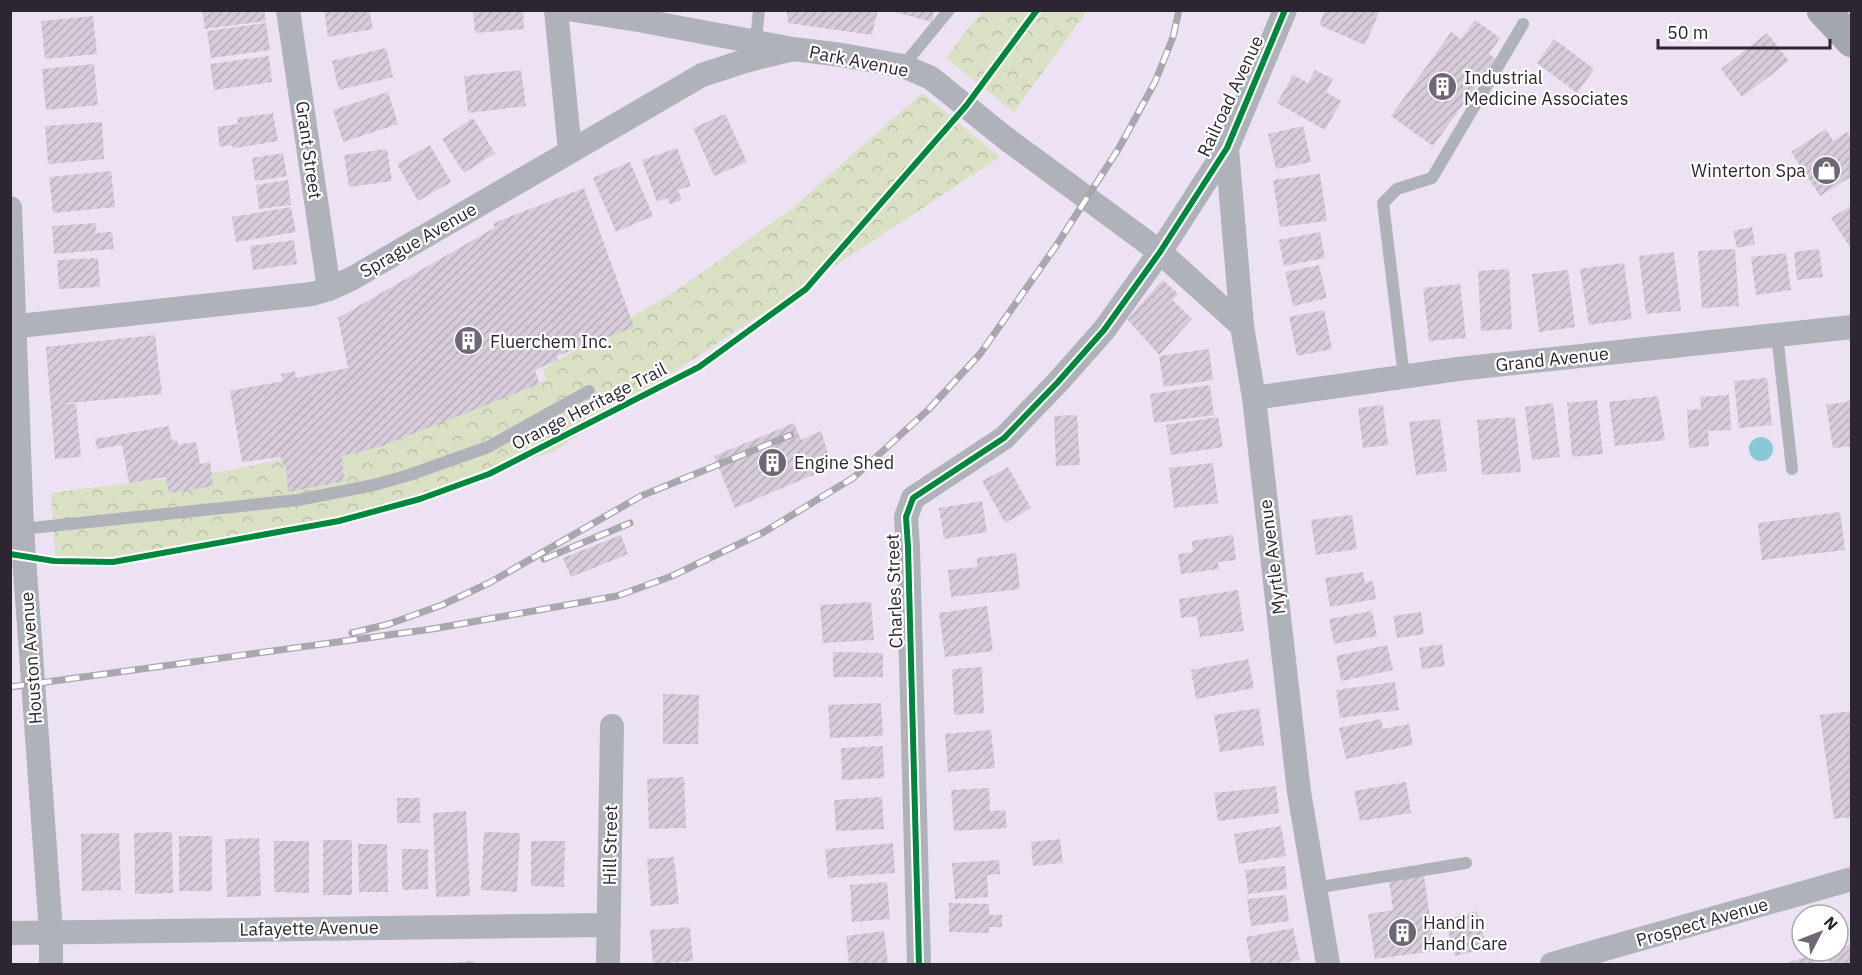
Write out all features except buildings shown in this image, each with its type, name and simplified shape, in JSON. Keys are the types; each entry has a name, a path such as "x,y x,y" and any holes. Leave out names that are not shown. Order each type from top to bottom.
{"main road":[{"path":"1823,10 1851,41"}],"street":[{"name":"Grant Street","path":"288,10 329,289"},
{"path":"556,10 570,151"},
{"name":"Park Avenue","path":"574,10 903,66 932,78 1042,165 1160,252"},
{"name":"Railroad Avenue","path":"1160,252 1227,148 1285,10"},
{"name":"Sprague Avenue","path":"13,327 312,294 329,289 353,278 702,75 793,49"},
{"name":"Myrtle Avenue","path":"1227,148 1242,326 1254,398 1299,792 1328,964"},
{"name":"Houston Avenue","path":"10,208 22,530 51,932 51,964"},
{"path":"1160,252 1242,326"},
{"name":"Charles Street","path":"919,964 906,517 913,498 1004,438 1104,330 1160,252"},
{"name":"Grand Avenue","path":"1254,398 1458,369 1851,327"},
{"name":"Hill Street","path":"608,964 612,726"},
{"name":"Prospect Avenue","path":"1552,964 1851,879"},
{"name":"Lafayette Avenue","path":"10,933 608,925"}],"lane":[{"path":"753,41 757,30 759,10"},
{"path":"903,66 949,10"},
{"path":"1404,377 1383,202 1397,189 1432,178 1523,24"},
{"path":"1777,335 1792,469"},
{"path":"22,530 298,500 374,485 410,475 488,447 589,391"},
{"path":"1315,888 1466,863"}],"green space":[{"path":"982,11 1087,11 1014,112 946,58"},
{"path":"922,93 1000,157 554,451 412,502 241,540 56,564 51,493 232,470 402,432 546,380 543,369 676,291 790,210"}],"water":[{"path":"1761,437 1770,440 1773,449 1770,458 1761,461 1752,458 1749,449 1752,440"}],"railway":[{"path":"10,687 432,629 617,596 672,576 764,532 853,478 928,410 980,354 1056,246 1119,148 1155,82 1173,37 1179,10"},
{"path":"352,633 389,624 442,605 489,583 641,496 791,435"},
{"path":"544,559 630,523"}],"cycle path":[{"name":"Orange Heritage Trail","path":"10,554 54,561 113,562 339,521 420,499 489,474 699,367 806,289 966,106 1037,10"},
{"path":"919,964 906,517 913,498 1004,438 1104,330 1160,252 1227,148 1285,10"}],"place":[{"name":"Industrial Medicine Associates","path":"1443,87"},
{"name":"Winterton Spa","path":"1827,170"},
{"name":"Fluerchem Inc.","path":"469,341"},
{"name":"Engine Shed","path":"773,462"},
{"name":"Hand in Hand Care","path":"1402,932"}]}
